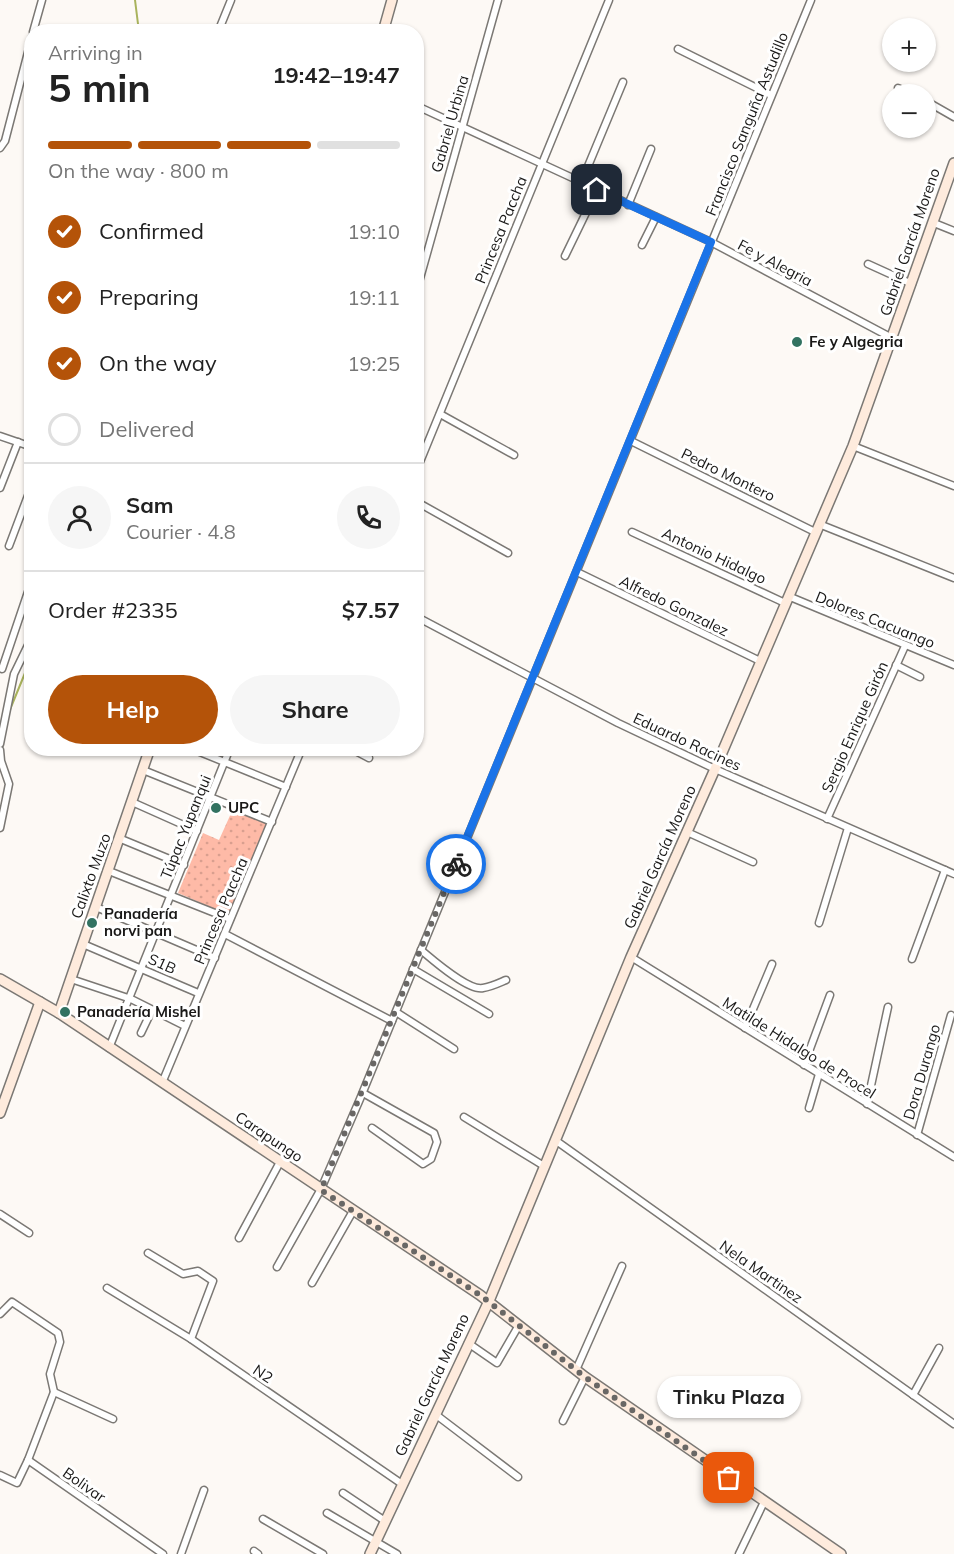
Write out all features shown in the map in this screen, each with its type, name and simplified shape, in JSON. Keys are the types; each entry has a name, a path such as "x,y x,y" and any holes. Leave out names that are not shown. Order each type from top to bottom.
{"street":[{"path":"35,24 42,0"},
{"path":"221,24 231,0"},
{"path":"385,24 392,0"},
{"name":"Gabriel Urbina","path":"424,263 498,0"},
{"name":"Princesa Paccha","path":"424,452 609,0"},
{"name":"Francisco Sanguña Astudillo","path":"277,1267 321,1190 363,1093 811,0"},
{"path":"678,49 771,95"},
{"path":"0,148 5,141 24,73"},
{"path":"581,183 623,82"},
{"path":"936,107 954,117"},
{"name":"Fe y Alegria","path":"424,109 540,165 711,242 892,338"},
{"path":"628,205 651,149"},
{"name":"Gabriel García Moreno","path":"370,1554 489,1301 632,957 853,446 954,163"},
{"path":"565,256 597,190"},
{"path":"642,245 656,217"},
{"path":"934,223 954,231"},
{"path":"868,264 912,284"},
{"path":"440,414 514,455"},
{"path":"0,436 24,444"},
{"name":"Pedro Montero","path":"631,441 817,528 954,578"},
{"path":"0,488 18,442"},
{"path":"853,446 954,486"},
{"path":"9,546 24,506"},
{"path":"424,506 508,553"},
{"name":"Antonio Hidalgo","path":"632,532 786,599"},
{"name":"Alfredo Gonzalez","path":"577,572 760,661"},
{"name":"Dolores Cacuango","path":"786,599 954,664"},
{"path":"14,674 1,669 24,603"},
{"name":"Eduardo Racines","path":"424,621 618,723 827,819 951,871"},
{"name":"Sergio Enrique Girón","path":"827,819 905,646"},
{"path":"0,744 14,674 24,660"},
{"path":"896,665 920,677"},
{"path":"0,750 1,761 9,784 0,828"},
{"name":"Calixto Muzo","path":"59,1013 121,839 147,756"},
{"path":"208,756 286,787"},
{"name":"Túpac Yupanqui","path":"109,1048 131,999 227,756"},
{"name":"Princesa Paccha","path":"162,1083 299,756"},
{"path":"365,756 369,758"},
{"path":"143,770 272,822"},
{"path":"132,802 197,831"},
{"path":"819,922 848,828"},
{"path":"687,832 753,862"},
{"path":"121,839 184,865"},
{"path":"109,871 230,919"},
{"path":"912,959 951,871"},
{"path":"96,907 215,958"},
{"path":"225,934 392,1021"},
{"name":"S1B","path":"83,944 198,993"},
{"path":"421,950 453,975 475,988 482,989 506,980"},
{"name":"Matilde Hidalgo de Procel","path":"632,957 954,1157"},
{"path":"745,1028 772,964"},
{"path":"413,969 489,1014"},
{"name":"Carapungo","path":"0,979 59,1013 489,1301 585,1377 840,1554"},
{"path":"71,979 131,999 185,1026"},
{"path":"804,1065 830,995"},
{"path":"0,1113 40,1002"},
{"path":"867,1104 888,1007"},
{"path":"141,1033 152,1010"},
{"path":"396,1012 454,1049"},
{"name":"Dora Durango","path":"916,1135 951,1016"},
{"path":"808,1108 819,1074"},
{"path":"363,1093 434,1133 437,1142 430,1159 423,1164 372,1128"},
{"path":"465,1117 544,1166"},
{"name":"Nela Martinez","path":"555,1140 954,1424"},
{"path":"239,1238 280,1162"},
{"path":"312,1283 353,1210"},
{"path":"0,1214 29,1233"},
{"path":"148,1253 183,1274 198,1271 213,1281 191,1339"},
{"path":"576,1370 622,1266"},
{"name":"N2","path":"107,1288 191,1339 402,1484"},
{"path":"0,1314 12,1302 58,1334 60,1342 50,1374 54,1392 28,1460 17,1483 0,1475"},
{"path":"468,1343 497,1364 519,1325"},
{"path":"913,1395 939,1348"},
{"path":"563,1421 585,1377"},
{"path":"54,1392 113,1419"},
{"path":"435,1414 518,1477"},
{"name":"Bolivar","path":"28,1460 163,1554"},
{"path":"181,1554 204,1490"},
{"path":"343,1492 385,1521"},
{"path":"739,1554 764,1502"},
{"path":"327,1513 397,1554"},
{"path":"263,1519 323,1554"}],"shaded area":[{"path":"233,809 268,824 229,915 178,893 203,833 219,840"}],"waterway":[{"path":"135,0 138,24"},
{"path":"9,712 24,675"}],"way so far":[{"path":"456,864 321,1190 489,1301 585,1377 729,1478"}],"place":[{"name":"Fe y Algegria","path":"797,342"},
{"name":"UPC","path":"216,808"},
{"name":"Panadería norvi pan","path":"92,923"},
{"name":"Panadería Mishel","path":"65,1012"},
{"name":"Tinku Plaza","path":"729,1478"}],"route":[{"path":"456,864 711,242 597,190"}]}
